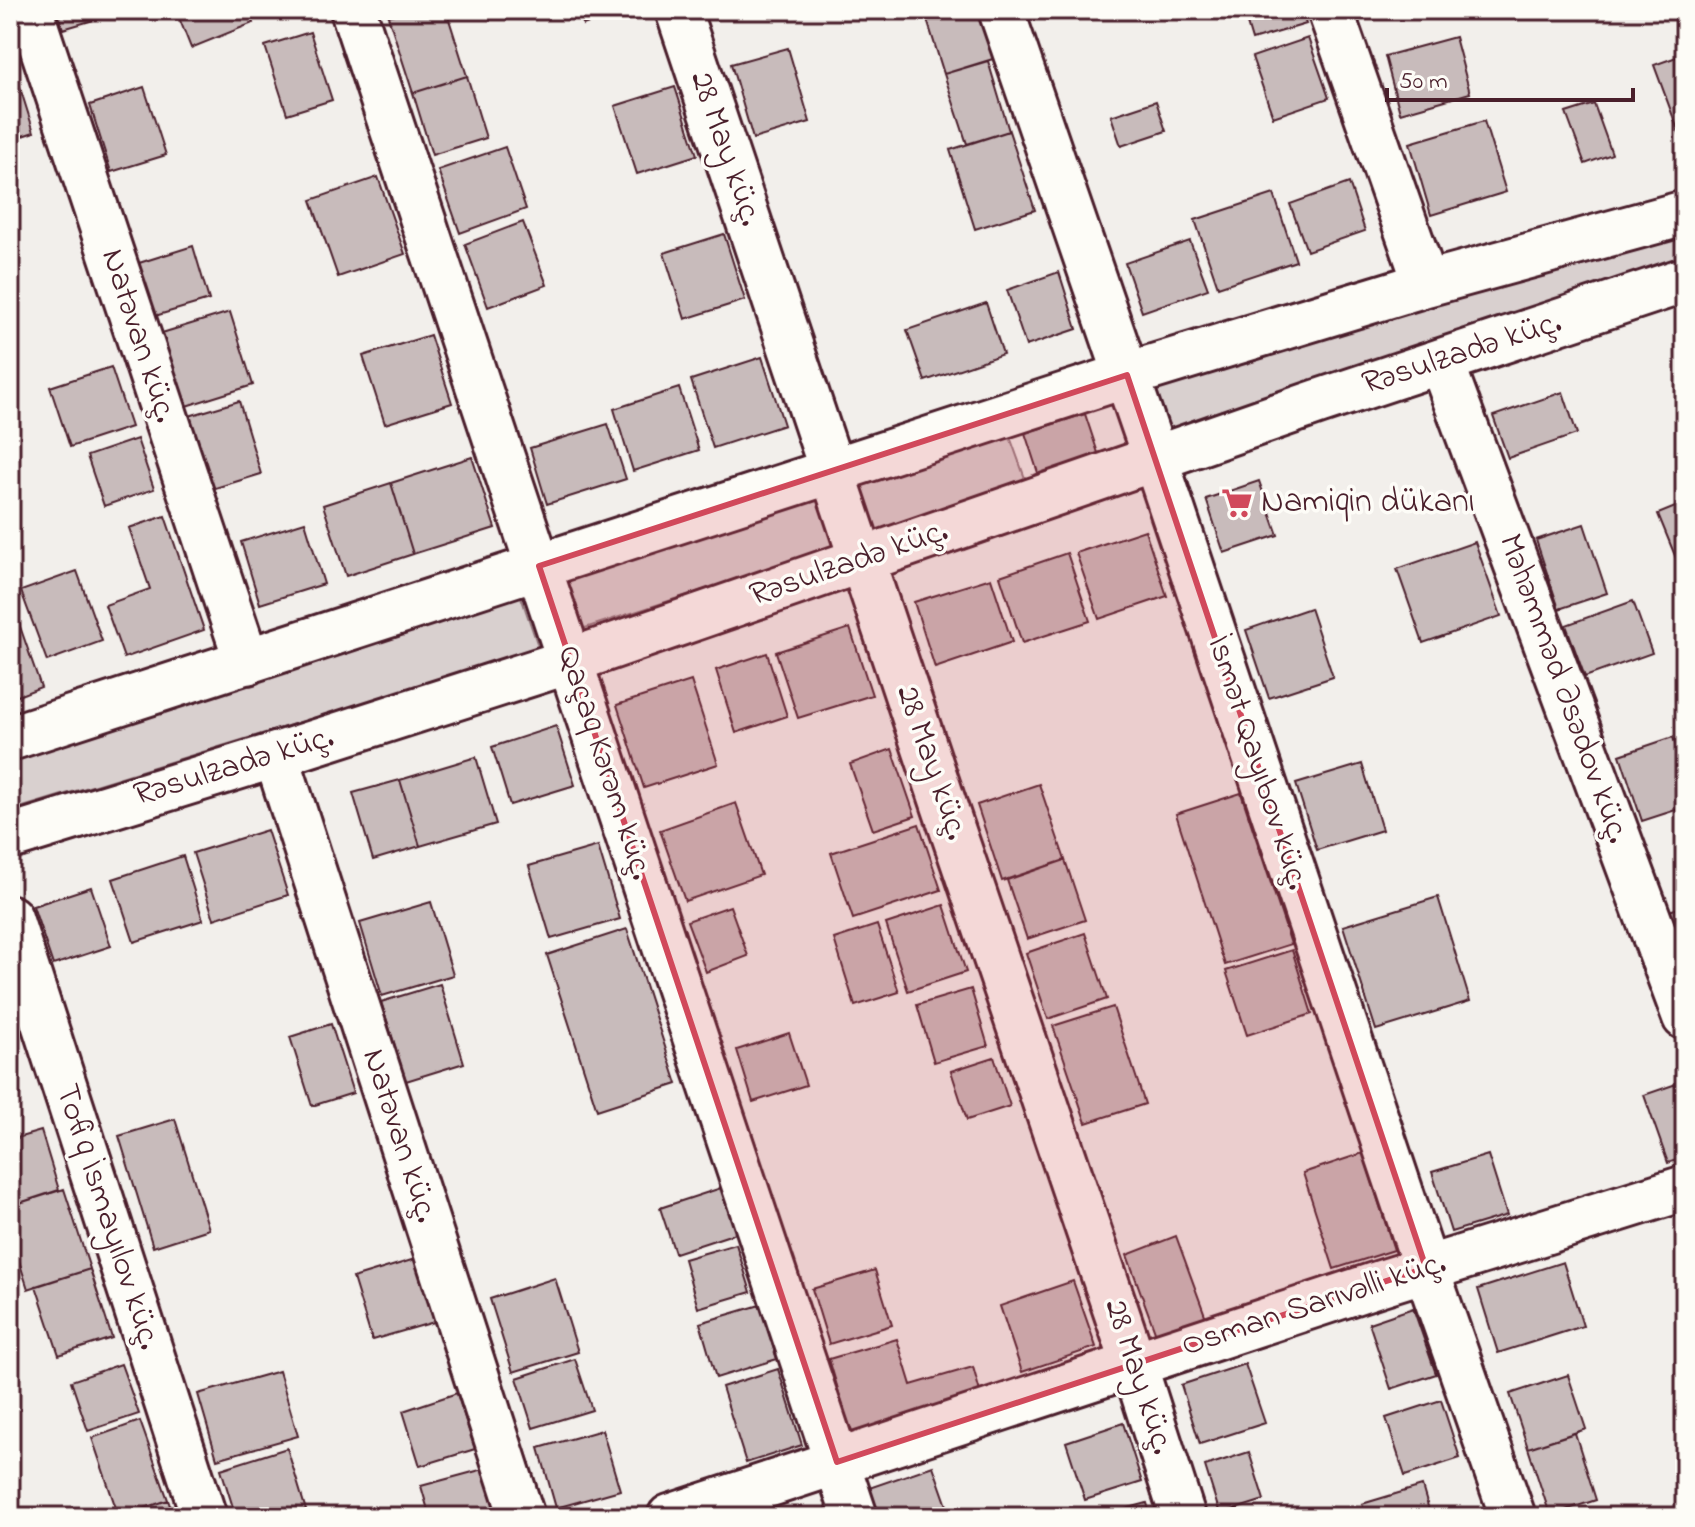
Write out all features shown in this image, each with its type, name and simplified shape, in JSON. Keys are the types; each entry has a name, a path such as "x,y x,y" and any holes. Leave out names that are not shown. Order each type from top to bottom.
{"street":[{"name":"Natəvan küç.","path":"30,10 247,662"},
{"name":"Qaçaq Kərəm küç.","path":"353,10 855,1517"},
{"name":"28 May küç.","path":"678,10 1183,1517"},
{"name":"İsmət Qayıbov küç.","path":"1001,10 1513,1517"},
{"path":"1330,10 1426,284"},
{"path":"10,738 1127,375 1426,284 1685,213"},
{"name":"Rəsulzadə küç.","path":"10,837 570,661 1155,458 1685,280"},
{"name":"Məhəmməd Əsədov küç.","path":"1441,361 1685,1017"},
{"name":"Natəvan küç.","path":"276,755 522,1517"},
{"name":"Tofiq İsmayılov küç.","path":"10,918 204,1517"},
{"name":"Osman Sarıvəlli küç.","path":"670,1517 1426,1268 1685,1188"}],"highlighted area":[{"path":"1127,375 1426,1268 837,1462 539,566"}],"shaded area":[{"path":"1685,233 1685,263 1167,436 1152,388 1284,342"},
{"path":"1009,434 1027,484 876,535 858,482"},
{"path":"824,488 842,545 579,630 560,575"},
{"path":"519,591 539,649 10,811 10,759"}],"building":[{"path":"57,10 113,10 114,14 63,29"},
{"path":"176,10 248,10 253,23 191,48"},
{"path":"408,10 446,10 467,76 413,93 388,16"},
{"path":"578,10 627,10 583,25"},
{"path":"924,10 981,10 996,58 944,74"},
{"path":"1243,10 1301,10 1306,24 1252,40"},
{"path":"310,32 332,100 287,114 265,46"},
{"path":"1455,37 1470,93 1400,113 1385,56"},
{"path":"1308,38 1329,98 1273,117 1252,57"},
{"path":"788,48 810,122 753,139 731,64"},
{"path":"1685,54 1685,136 1681,138 1654,65"},
{"path":"10,56 34,132 10,140"},
{"path":"988,61 1009,131 967,144 944,74"},
{"path":"467,76 486,138 432,155 413,93"},
{"path":"144,87 166,155 111,172 90,105"},
{"path":"675,87 697,155 637,174 615,106"},
{"path":"1156,101 1166,131 1121,146 1111,116"},
{"path":"1594,104 1612,154 1585,164 1566,113"},
{"path":"1484,121 1506,192 1431,215 1410,143"},
{"path":"1009,131 1035,210 975,229 950,150"},
{"path":"505,147 526,209 460,233 438,170"},
{"path":"378,177 405,254 338,277 311,200"},
{"path":"1349,183 1365,231 1307,251 1290,204"},
{"path":"1274,194 1296,261 1218,287 1195,220"},
{"path":"523,222 547,285 488,307 465,244"},
{"path":"724,234 745,300 685,319 664,253"},
{"path":"1190,241 1208,289 1142,312 1125,263"},
{"path":"193,246 209,300 155,316 139,263"},
{"path":"1059,272 1077,329 1026,346 1007,290"},
{"path":"986,303 1003,354 925,381 907,330"},
{"path":"230,312 253,385 186,406 162,333"},
{"path":"430,335 452,403 385,424 363,356"},
{"path":"762,357 784,425 713,448 691,380"},
{"path":"111,367 131,427 70,447 50,387"},
{"path":"679,388 699,450 633,471 614,409"},
{"path":"1563,392 1577,434 1508,458 1493,416"},
{"path":"239,401 261,474 212,489 189,416"},
{"path":"1085,414 1100,459 1040,479 1025,433"},
{"path":"608,424 626,479 547,504 530,448"},
{"path":"137,439 154,489 104,506 87,456"},
{"path":"472,457 495,528 413,554 391,483"},
{"path":"1259,481 1278,535 1224,553 1206,499"},
{"path":"391,483 413,554 346,576 323,505"},
{"path":"1685,503 1685,580 1658,514"},
{"path":"165,516 204,630 124,658 105,605 150,589 129,528"},
{"path":"305,522 324,584 260,604 241,542"},
{"path":"1584,524 1607,593 1559,609 1536,540"},
{"path":"1145,530 1167,596 1099,619 1076,553"},
{"path":"1475,542 1501,616 1423,643 1397,569"},
{"path":"1067,553 1090,621 1022,643 1000,576"},
{"path":"77,571 102,641 47,661 21,591"},
{"path":"991,578 1012,642 935,668 914,602"},
{"path":"1633,601 1652,653 1585,677 1566,625"},
{"path":"1310,608 1333,677 1269,698 1246,630"},
{"path":"17,618 41,687 10,699 10,620"},
{"path":"850,628 872,695 798,718 776,652"},
{"path":"767,653 787,716 736,733 716,670"},
{"path":"691,681 718,764 644,788 617,705"},
{"path":"556,726 575,785 510,805 492,747"},
{"path":"1673,737 1685,772 1685,807 1642,821 1620,755"},
{"path":"892,749 915,816 873,830 850,764"},
{"path":"476,757 496,824 420,846 400,780"},
{"path":"1362,764 1382,830 1317,850 1296,784"},
{"path":"400,780 420,846 373,860 353,793"},
{"path":"1039,784 1065,860 1002,881 977,805"},
{"path":"1241,793 1291,944 1225,965 1176,814"},
{"path":"736,803 761,875 685,901 660,830"},
{"path":"919,824 941,890 853,919 831,853"},
{"path":"267,830 288,895 214,919 193,853"},
{"path":"598,846 620,919 551,939 529,866"},
{"path":"183,856 203,920 134,942 113,879"},
{"path":"1065,860 1085,920 1027,939 1007,880"},
{"path":"91,887 111,946 53,965 33,906"},
{"path":"1438,897 1470,1001 1376,1030 1343,926"},
{"path":"431,902 453,975 382,996 360,923"},
{"path":"944,905 966,972 908,991 886,924"},
{"path":"730,906 748,956 706,972 687,921"},
{"path":"1685,906 1685,956 1669,911"},
{"path":"877,925 899,992 855,1006 834,939"},
{"path":"627,929 677,1084 597,1110 547,955"},
{"path":"1085,933 1107,999 1048,1019 1026,953"},
{"path":"1292,950 1312,1014 1247,1035 1226,971"},
{"path":"440,984 464,1063 406,1081 381,1002"},
{"path":"971,989 988,1046 934,1062 917,1005"},
{"path":"1113,1007 1145,1104 1086,1123 1053,1026"},
{"path":"331,1024 353,1093 312,1106 290,1037"},
{"path":"789,1033 806,1085 753,1102 737,1050"},
{"path":"994,1057 1010,1106 967,1120 951,1071"},
{"path":"1685,1081 1685,1157 1668,1163 1644,1095"},
{"path":"175,1119 209,1229 153,1247 119,1136"},
{"path":"41,1131 59,1190 10,1206 10,1140"},
{"path":"1363,1153 1394,1250 1334,1269 1303,1173"},
{"path":"1488,1155 1507,1215 1451,1232 1432,1172"},
{"path":"724,1187 739,1232 675,1253 660,1208"},
{"path":"64,1189 90,1269 28,1289 10,1233 10,1206"},
{"path":"1176,1236 1206,1318 1157,1337 1127,1255"},
{"path":"736,1244 751,1292 698,1308 684,1259"},
{"path":"415,1259 434,1322 372,1340 353,1278"},
{"path":"1563,1262 1583,1326 1498,1353 1478,1289"},
{"path":"90,1269 112,1338 59,1355 36,1286"},
{"path":"875,1270 892,1325 829,1344 812,1289"},
{"path":"555,1278 578,1352 513,1372 490,1299"},
{"path":"1073,1281 1096,1347 1022,1372 1000,1306"},
{"path":"760,1305 777,1359 716,1378 700,1323"},
{"path":"1413,1308 1436,1374 1391,1389 1369,1323"},
{"path":"897,1339 911,1385 973,1367 982,1399 852,1437 829,1359"},
{"path":"575,1359 592,1410 533,1428 517,1378"},
{"path":"121,1364 139,1414 88,1431 71,1381"},
{"path":"1245,1364 1265,1423 1200,1444 1181,1385"},
{"path":"778,1369 802,1445 746,1463 722,1387"},
{"path":"279,1371 298,1436 217,1459 198,1394"},
{"path":"1568,1375 1586,1429 1528,1448 1510,1394"},
{"path":"457,1393 475,1449 420,1466 403,1411"},
{"path":"1441,1400 1460,1458 1405,1476 1386,1418"},
{"path":"140,1421 168,1500 119,1517 92,1438"},
{"path":"1123,1423 1142,1482 1085,1500 1066,1442"},
{"path":"602,1430 620,1490 556,1508 539,1448"},
{"path":"1575,1433 1596,1500 1550,1515 1528,1448"},
{"path":"287,1448 308,1517 236,1517 221,1469"},
{"path":"1249,1452 1264,1500 1220,1514 1205,1466"},
{"path":"933,1466 951,1517 880,1517 869,1488"},
{"path":"484,1469 497,1517 430,1517 421,1486"},
{"path":"1422,1486 1431,1517 1366,1517 1362,1504"},
{"path":"168,1500 174,1517 119,1517"},
{"path":"1147,1503 1151,1517 1108,1517 1107,1514"}],"place":[{"name":"Namiqin dükanı","path":"1237,503"}]}
